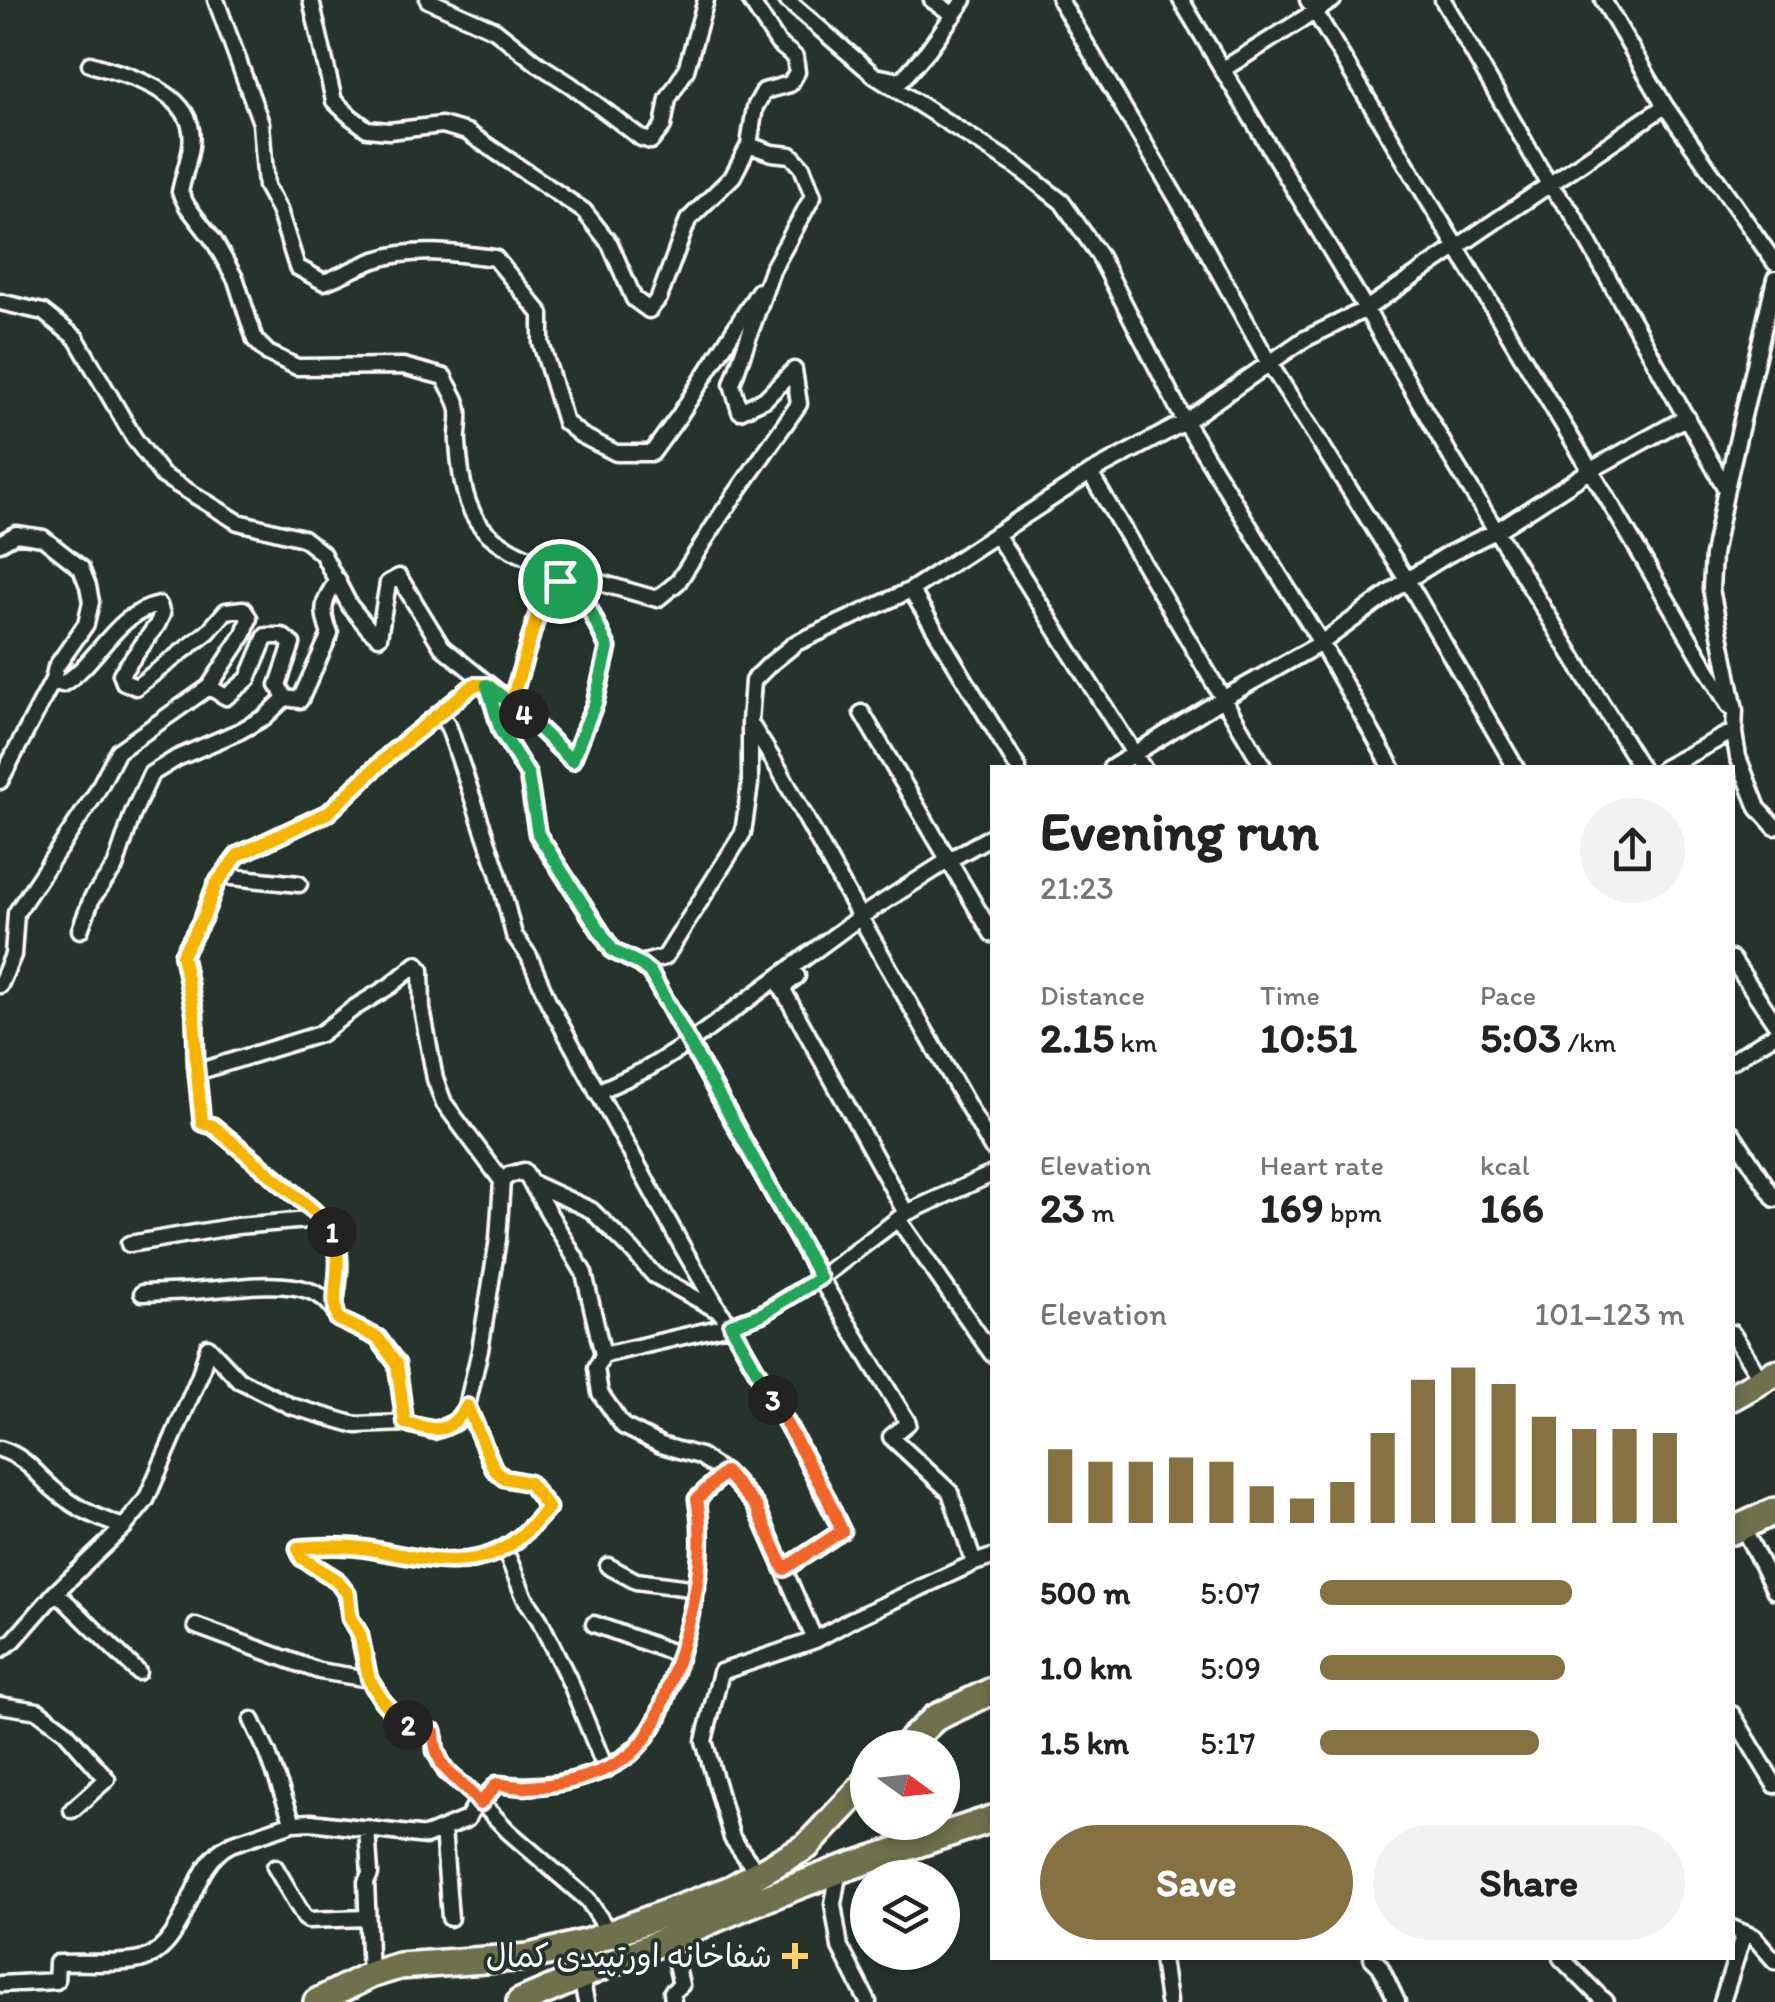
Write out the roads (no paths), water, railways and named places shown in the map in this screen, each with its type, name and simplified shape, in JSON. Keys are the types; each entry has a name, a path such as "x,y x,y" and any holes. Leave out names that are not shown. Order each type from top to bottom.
{"highway":[{"path":"1735,1395 1769,1377"},
{"path":"1738,1528 1775,1511"},
{"path":"922,1730 935,1718 990,1692"},
{"path":"317,2002 370,1975 399,1966 529,1957 588,1942 732,1889 806,1846 850,1800"},
{"path":"520,2002 584,1990 670,1938 829,1874 990,1821"}],"street":[{"path":"216,0 260,122 266,186 279,210 297,267 324,282 377,259 407,254 430,252 495,258 541,314 541,343 565,422 581,436 616,453 652,453 772,270 813,196 802,167 791,155 749,146"},
{"path":"310,0 334,100 351,117 367,129 388,132 442,125 467,132 584,211 610,244 634,299 649,310 658,298 688,220 733,176 749,146 755,107 764,91 790,84 797,72 795,57 778,43 750,0"},
{"path":"428,0 495,30 641,138 651,141 663,126 668,99 686,70 706,0"},
{"path":"788,0 876,76 1016,166 1062,202 1098,256 1185,422 1321,643 1390,765"},
{"path":"932,0 954,15"},
{"path":"876,76 901,81 964,0"},
{"path":"1060,0 1269,363 1407,580 1514,765"},
{"path":"1180,0 1451,458 1639,765"},
{"path":"1222,70 1311,6 1333,0"},
{"path":"1443,0 1550,186 1571,211 1726,489"},
{"path":"1602,0 1665,106 1775,263"},
{"path":"1311,6 1728,706 1734,710"},
{"path":"90,64 174,98 188,119 192,142 180,192 236,280 255,340 268,353 297,367 403,366 444,377 460,409 460,476 471,515 487,534 560,576 656,598 678,582 799,404 794,370 765,400 740,411 732,384 772,270"},
{"path":"640,964 665,957 743,833 750,784 753,681 770,664 796,643 910,590 1090,473 1185,422 1303,340 1366,309 1665,106"},
{"path":"1775,279 1726,489 1713,554 1711,589 1734,710 1738,757 1758,808 1775,827"},
{"path":"0,302 43,312 76,338 134,438 162,475 238,522 303,538 322,554 350,606 379,637 388,583 398,576 442,647 511,703 572,761 595,703 608,648 589,608 560,576"},
{"path":"996,534 1139,760 1224,698 1321,643 1407,580 1687,416"},
{"path":"1090,473 1262,765"},
{"path":"0,544 16,534 44,538 81,568 91,602 86,624 56,667 54,680 0,781"},
{"path":"511,703 543,596 560,576"},
{"path":"285,698 300,700 330,634 322,615 329,591 338,580"},
{"path":"910,590 1016,765"},
{"path":"0,985 13,955 16,912 95,794 118,751 209,687 244,634 249,618 242,609 226,610 208,632 136,687 124,682 120,674 162,614 159,605 144,608 112,632 74,677 62,684 54,680"},
{"path":"209,687 226,696 248,679 266,636 282,636 292,644 278,685 285,698"},
{"path":"405,1423 397,1364 378,1338 338,1319 334,1308 339,1258 334,1233 213,1126 202,1123 194,1013 182,955 216,884 238,855 329,812 390,754 474,685 487,685"},
{"path":"487,685 501,731 528,775 538,834 613,951 650,972 820,1278 908,1423 891,1437 950,1492 974,1562"},
{"path":"80,930 92,898 116,868 151,774 265,717 285,698"},
{"path":"440,713 449,728 492,855 514,935 529,956 549,1003 720,1312 796,1438 842,1531 784,1569"},
{"path":"862,714 990,931"},
{"path":"750,722 990,1144"},
{"path":"1670,765 1734,733"},
{"path":"597,1092 647,1070 690,1043 860,917 990,837"},
{"path":"227,871 232,878 299,884"},
{"path":"814,952 811,963 782,988 902,1216 990,1351"},
{"path":"0,1650 124,1527 146,1500 200,1375 208,1347 239,1380 291,1406 356,1424 405,1423 434,1431 456,1422 467,1406 498,1238 502,1181 444,1103 435,1079 418,964 320,1034 197,1072"},
{"path":"1735,964 1775,1024"},
{"path":"1735,1059 1775,1034"},
{"path":"1735,1138 1775,1199"},
{"path":"502,1181 509,1174 524,1171 584,1273 603,1355 596,1368 600,1394 623,1426 661,1445 700,1456 725,1472 756,1506 815,1640"},
{"path":"603,1355 762,1314 820,1278 902,1216 990,1175"},
{"path":"531,1183 591,1210 654,1276 720,1312"},
{"path":"129,1244 236,1226 320,1219"},
{"path":"142,1294 276,1284 309,1290 334,1308"},
{"path":"1735,1336 1769,1377"},
{"path":"467,1406 494,1469 504,1478 529,1483 548,1508 528,1532 479,1558 445,1561 332,1545 298,1548 302,1558 336,1580 348,1594 350,1618 360,1634 369,1679 382,1700 403,1724 434,1732 435,1751 446,1772 588,1900 610,1934"},
{"path":"0,1448 30,1464 54,1490 78,1507 124,1527"},
{"path":"0,1984 56,1981 57,1963 144,1960 173,1937 198,1882 224,1847 294,1823 311,1822 426,1836 467,1819 497,1784 526,1788 573,1780 606,1770 632,1753 659,1716 697,1589 701,1521 697,1499 725,1472"},
{"path":"1738,1528 1775,1591"},
{"path":"504,1548 525,1598 571,1684 606,1770"},
{"path":"758,1874 732,1838 704,1742 721,1672 815,1640 990,1557"},
{"path":"608,1566 636,1580 697,1589"},
{"path":"56,1592 138,1672"},
{"path":"594,1624 680,1654"},
{"path":"196,1626 320,1671 369,1679"},
{"path":"0,1705 38,1711 65,1731 107,1779 72,1810"},
{"path":"1735,1719 1775,1785"},
{"path":"252,1720 294,1823"},
{"path":"367,1828 370,1975"},
{"path":"444,1829 450,1918"},
{"path":"806,1846 829,1874 840,1947 868,2002"},
{"path":"275,1868 304,1918 367,1918"},
{"path":"1738,1931 1754,1938 1775,1961"},
{"path":"670,1938 681,1985 672,1992 673,2002"},
{"path":"1162,1960 1168,2002"},
{"path":"1374,1960 1397,2002"},
{"path":"1565,1960 1605,2002"},
{"path":"1722,2002 1731,1960"}],"place":[{"name":"شفاخانه اورتپیدی کمال","path":"795,1956"}]}
